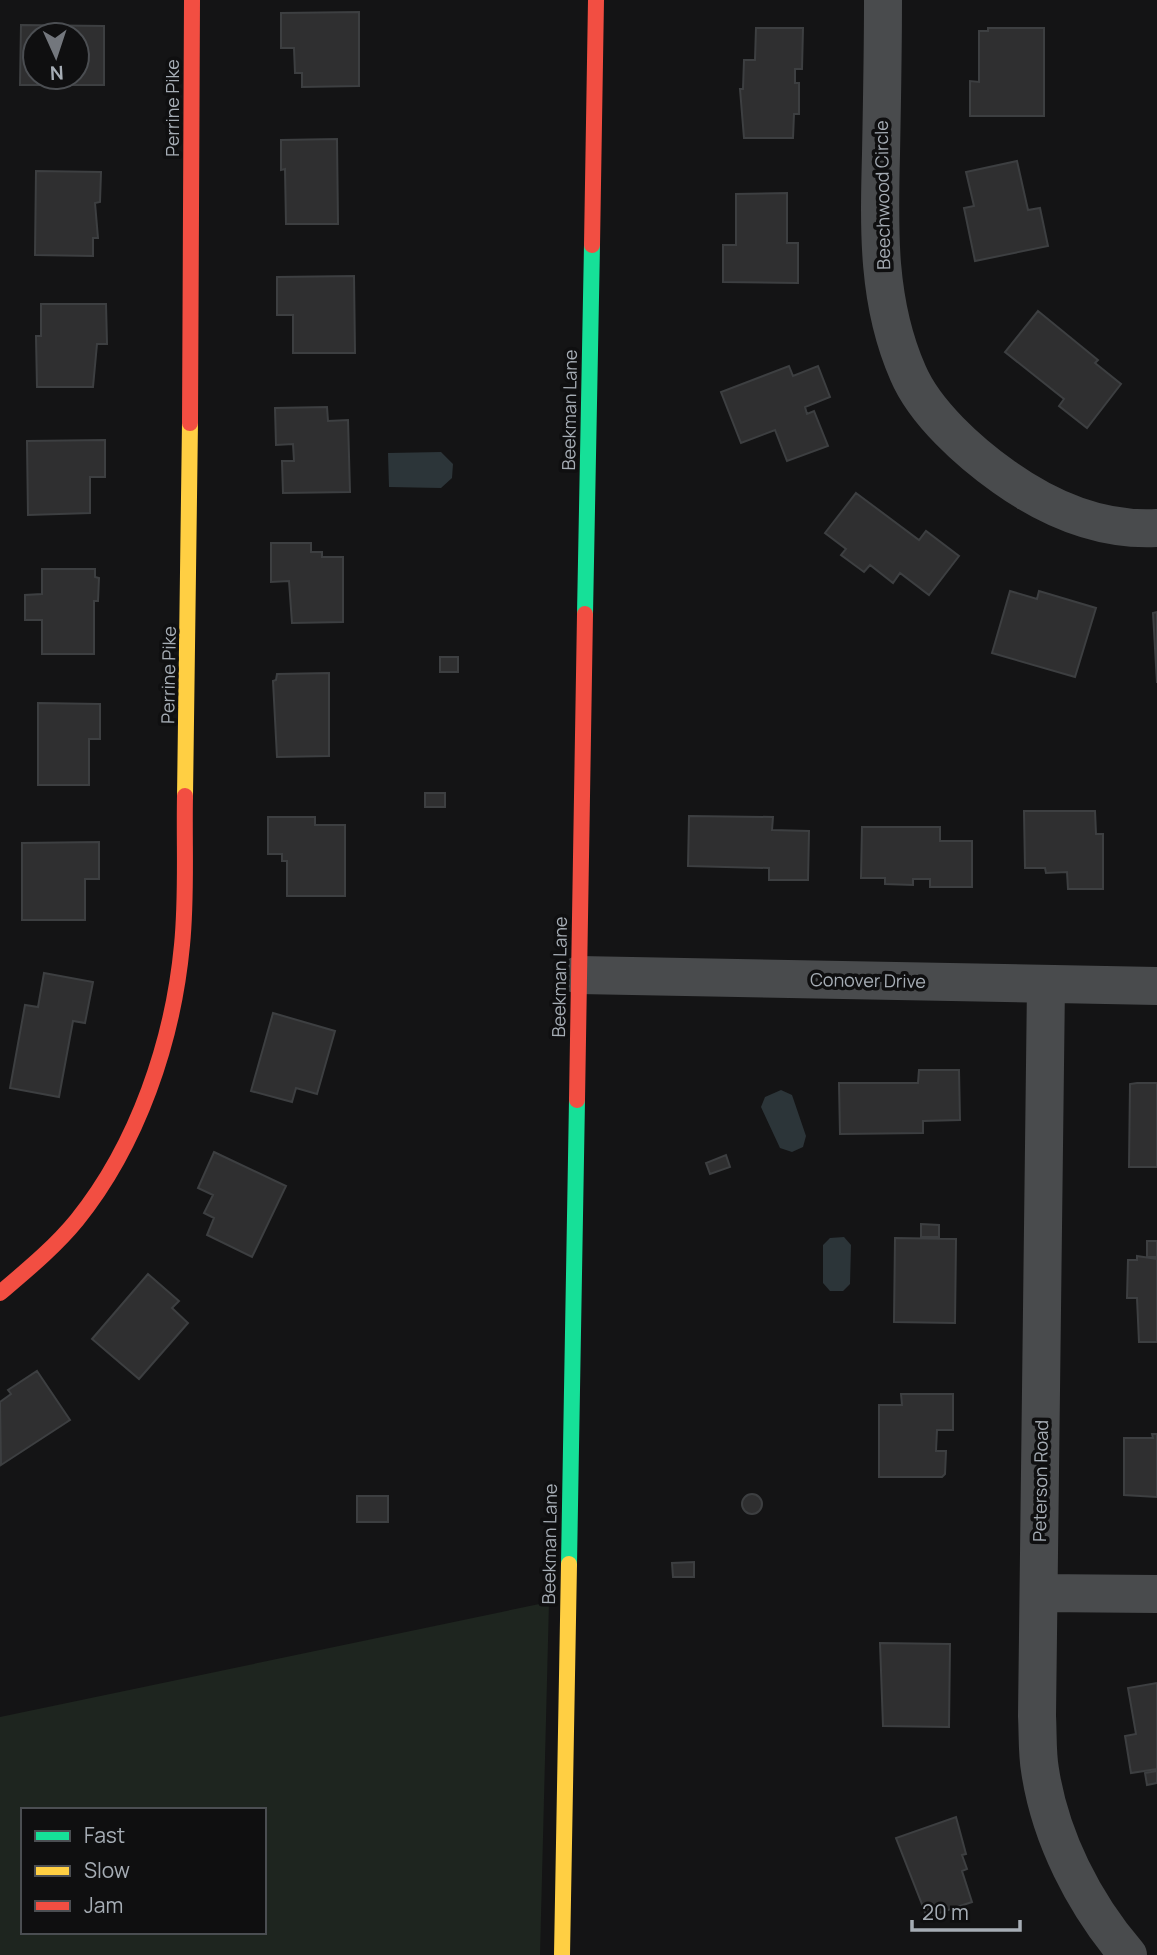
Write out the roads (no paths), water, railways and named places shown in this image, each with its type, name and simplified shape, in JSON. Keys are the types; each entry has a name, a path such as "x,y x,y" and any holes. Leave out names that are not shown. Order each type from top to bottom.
{"street":[{"name":"Perrine Pike","path":"0,1293 42,1257 85,1211 138,1122 160,1064 174,1006 183,944 190,472 192,0"},
{"name":"Beekman Lane","path":"562,1955 596,0"},
{"name":"Beechwood Circle","path":"883,0 879,246 889,319 909,376 945,426 985,464 1025,492 1075,516 1128,530 1157,528"},
{"name":"Conover Drive","path":"579,975 1157,986"},
{"name":"Peterson Road","path":"1046,984 1037,1716 1040,1770 1055,1830 1078,1880 1128,1955"},
{"path":"1039,1593 1157,1594"}]}
